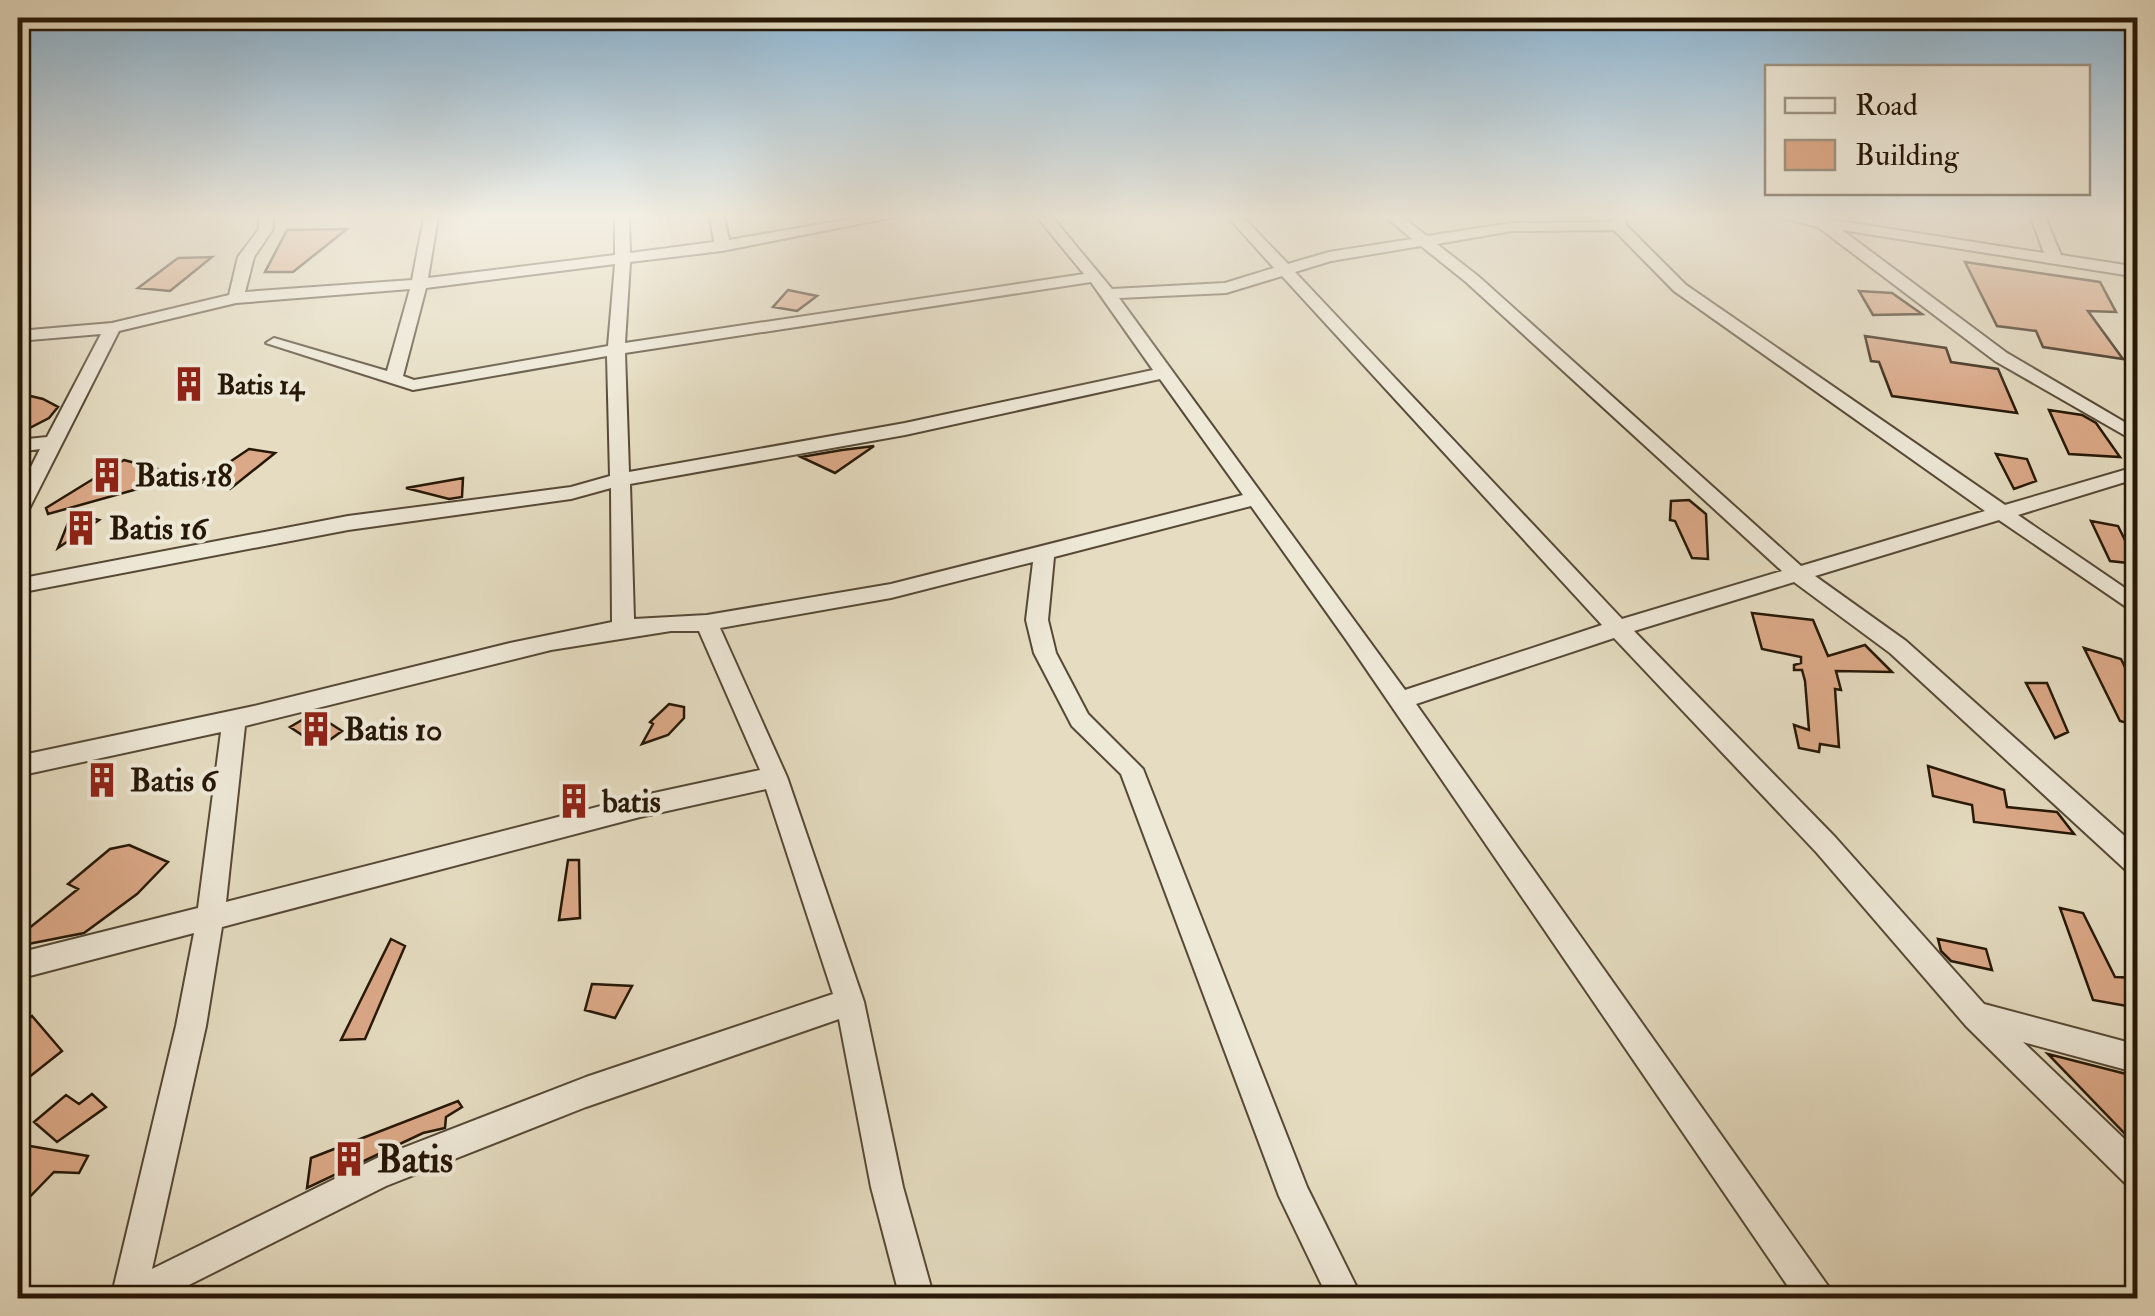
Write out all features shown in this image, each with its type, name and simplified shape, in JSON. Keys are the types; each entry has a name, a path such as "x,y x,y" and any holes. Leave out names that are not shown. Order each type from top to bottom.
{"street":[{"path":"236,298 241,278"},
{"path":"393,380 420,278"},
{"path":"18,336 112,328 236,298 462,278"},
{"path":"623,631 625,562 616,351 624,278"},
{"path":"1095,278 1401,700 1816,1298"},
{"path":"274,343 412,385 716,332 1101,285 1226,288 1253,278"},
{"path":"1293,278 1826,845 1976,1016 2138,1174"},
{"path":"1471,278 1797,574 1898,647 2138,865"},
{"path":"1671,278 2138,608"},
{"path":"1896,278 2001,357 2138,438"},
{"path":"18,510 112,328"},
{"path":"18,586 348,523 571,492 905,430 1162,373"},
{"path":"18,446 54,442"},
{"path":"1401,700 1618,628 2138,472"},
{"path":"18,766 234,722 446,668 623,631 679,622 707,623 891,592 1254,498"},
{"path":"1044,554 1036,620 1045,652 1080,720 1131,768 1295,1196 1344,1298"},
{"path":"707,623 776,777 850,1002 887,1187 917,1298"},
{"path":"128,1298 192,1026 211,914 234,722"},
{"path":"18,966 211,914 383,876 687,792 776,777"},
{"path":"128,1298 377,1174 586,1092 850,1002"},
{"path":"1976,1016 2138,1059"}],"building":[{"path":"151,278 186,278 170,291 138,288"},
{"path":"1973,278 2100,282 2116,312 2088,311 2123,359 2043,347 2036,331 1997,326"},
{"path":"788,290 817,296 797,311 773,307"},
{"path":"1859,291 1892,293 1922,314 1873,315"},
{"path":"1865,336 1946,348 1951,362 1998,369 2017,413 1892,396 1879,362 1871,361"},
{"path":"18,393 58,407 49,418 18,434"},
{"path":"2049,410 2082,415 2096,423 2120,457 2069,454"},
{"path":"874,446 835,473 801,457 842,450"},
{"path":"249,449 275,453 230,489 200,482"},
{"path":"1996,454 2027,459 2036,481 2014,489"},
{"path":"124,460 184,476 48,514 46,508"},
{"path":"463,478 462,497 449,499 406,488"},
{"path":"1689,500 1706,514 1708,559 1692,558 1675,521 1670,520 1671,501"},
{"path":"72,513 99,520 58,548"},
{"path":"2091,521 2118,526 2125,540 2138,541 2138,564 2110,561"},
{"path":"1752,613 1813,620 1828,656 1865,645 1892,672 1836,671 1841,690 1835,689 1839,747 1820,744 1819,752 1799,748 1794,725 1809,730 1805,681 1802,670 1794,670 1801,657 1762,649"},
{"path":"2084,648 2121,659 2138,694 2138,726 2120,721"},
{"path":"2026,683 2047,683 2068,732 2055,738"},
{"name":"Batis","path":"669,704 684,707 684,718 668,735 642,744 653,724 650,722"},
{"name":"Batis 10","path":"314,713 342,731 320,747 290,727"},
{"path":"1928,766 2004,790 2007,807 2057,812 2074,834 1974,822 1972,805 1933,796"},
{"path":"129,845 168,862 137,894 84,933 18,946 18,937 78,889 68,884 110,849"},
{"name":"Batis","path":"568,860 579,860 580,918 559,920"},
{"path":"2060,908 2083,913 2115,977 2138,978 2138,1008 2093,1000"},
{"path":"391,939 405,946 365,1039 341,1040"},
{"path":"1938,939 1986,949 1992,970 1951,961 1941,951"},
{"path":"592,984 632,986 615,1018 585,1010"},
{"path":"32,1016 62,1051 18,1086 18,1028"},
{"path":"2048,1054 2138,1077 2138,1146 2130,1139"},
{"path":"92,1094 106,1107 57,1142 34,1122 66,1095 79,1104"},
{"path":"458,1101 462,1107 446,1117 445,1128 423,1133 307,1188 311,1158"},
{"path":"30,1146 88,1156 79,1173 54,1172 18,1209 18,1157"}],"place":[{"name":"Batis 14","path":"189,384"},
{"name":"Batis 18","path":"107,475"},
{"name":"Batis 16","path":"81,528"},
{"name":"Batis 10","path":"316,729"},
{"name":"Batis 6","path":"102,780"},
{"name":"batis","path":"574,801"},
{"name":"Batis","path":"349,1159"}]}
